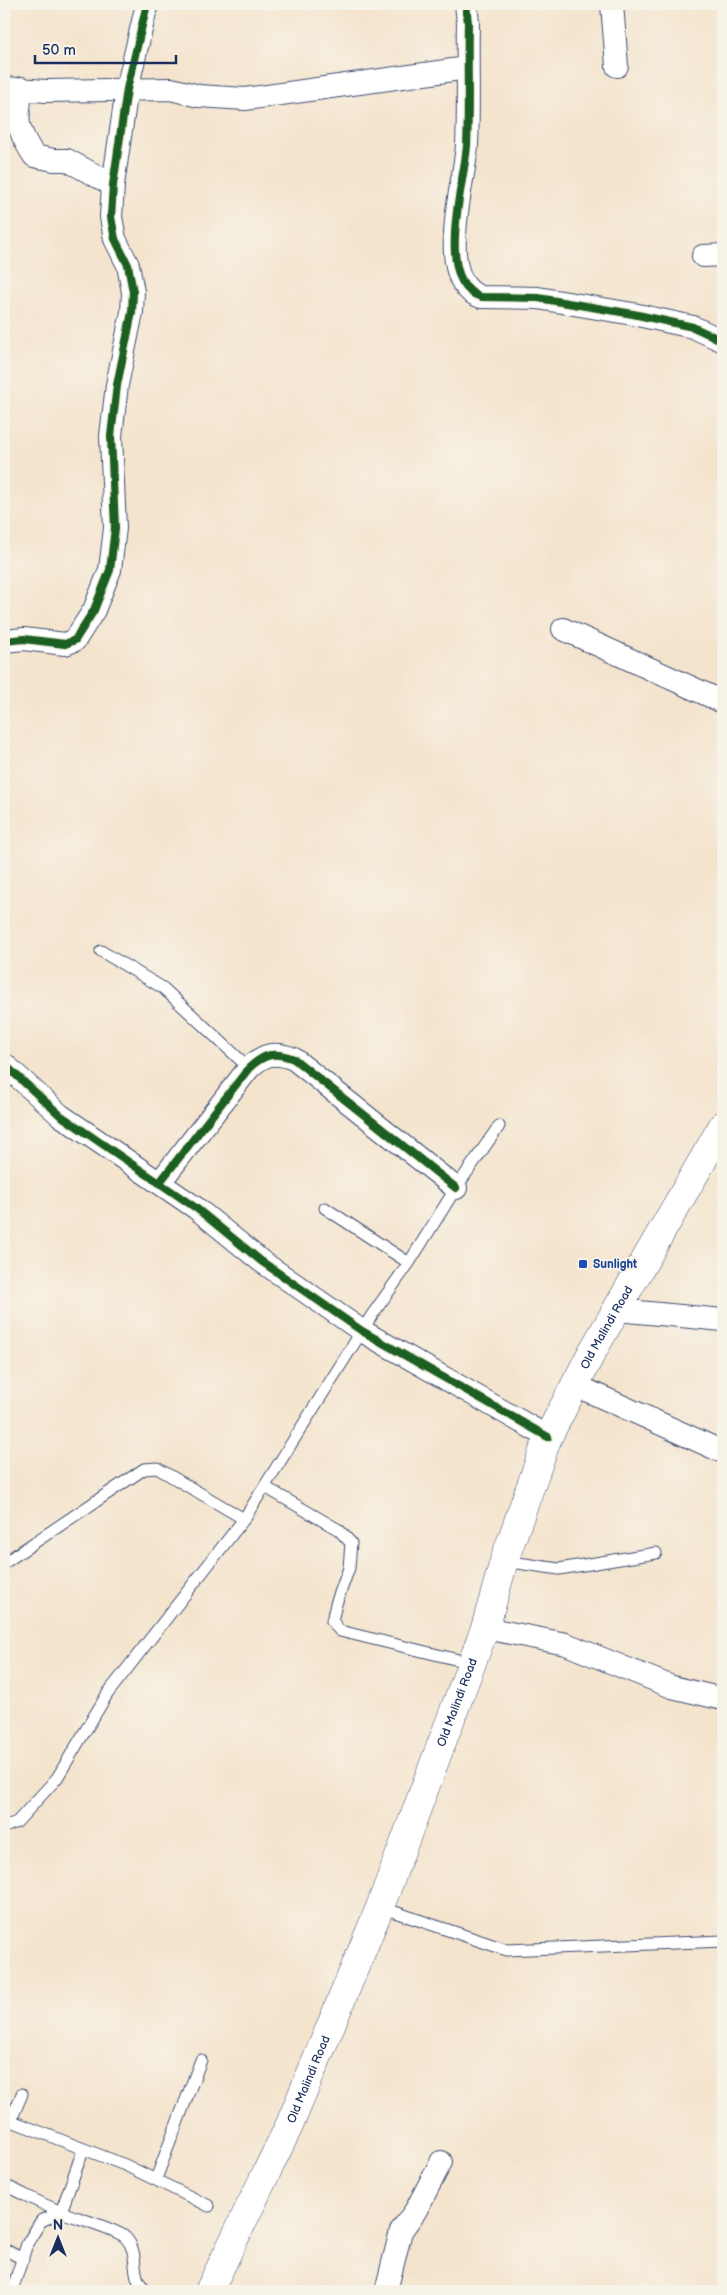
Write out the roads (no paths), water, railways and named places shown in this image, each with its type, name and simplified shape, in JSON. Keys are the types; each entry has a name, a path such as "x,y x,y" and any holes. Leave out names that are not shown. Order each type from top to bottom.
{"main road":[{"name":"Old Malindi Road","path":"209,2291 289,2126 380,1907 485,1628 504,1561 548,1437 592,1352 723,1125"}],"street":[{"path":"4,641 24,639 65,644 75,640 94,610 110,570 115,528 111,436 117,385 132,312 134,292 128,265 115,239 112,217 113,185 127,89 147,4"},
{"path":"466,4 468,23 467,146 455,221 459,272 465,287 473,294 481,297 538,298 669,321 693,327 723,341"},
{"path":"612,4 617,66"},
{"path":"113,185 67,160 54,160 34,156 20,133 13,88 46,91 172,90 200,96 245,99 467,68"},
{"path":"563,629 723,702"},
{"path":"160,1182 249,1068 260,1058 271,1053 282,1054 294,1059 456,1188"},
{"path":"4,1064 60,1115 160,1182 196,1208 261,1261 362,1331 548,1437"},
{"path":"617,1310 723,1320"},
{"path":"575,1385 723,1452"},
{"path":"485,1628 566,1644 672,1687 723,1699"},
{"path":"386,2291 401,2231 416,2210 441,2162"}],"lane":[{"path":"101,951 163,988 249,1068"},
{"path":"4,1827 17,1822 57,1778 108,1693 244,1519 362,1331 499,1126"},
{"path":"324,1208 409,1263"},
{"path":"4,1563 144,1469 157,1468 244,1519"},
{"path":"265,1487 339,1530 351,1543 349,1568 332,1621 340,1631 471,1663"},
{"path":"504,1561 559,1569 656,1552"},
{"path":"380,1907 508,1950 723,1941"},
{"path":"156,2179 201,2060"},
{"path":"22,2094 7,2119 125,2165 209,2206"},
{"path":"12,2291 27,2244 41,2221 62,2212 83,2150"},
{"path":"4,2186 62,2212 123,2236 134,2248 135,2271 143,2288 148,2291"},
{"path":"4,2249 23,2259"}],"place":[{"name":"Sunlight","path":"583,1264"}]}
